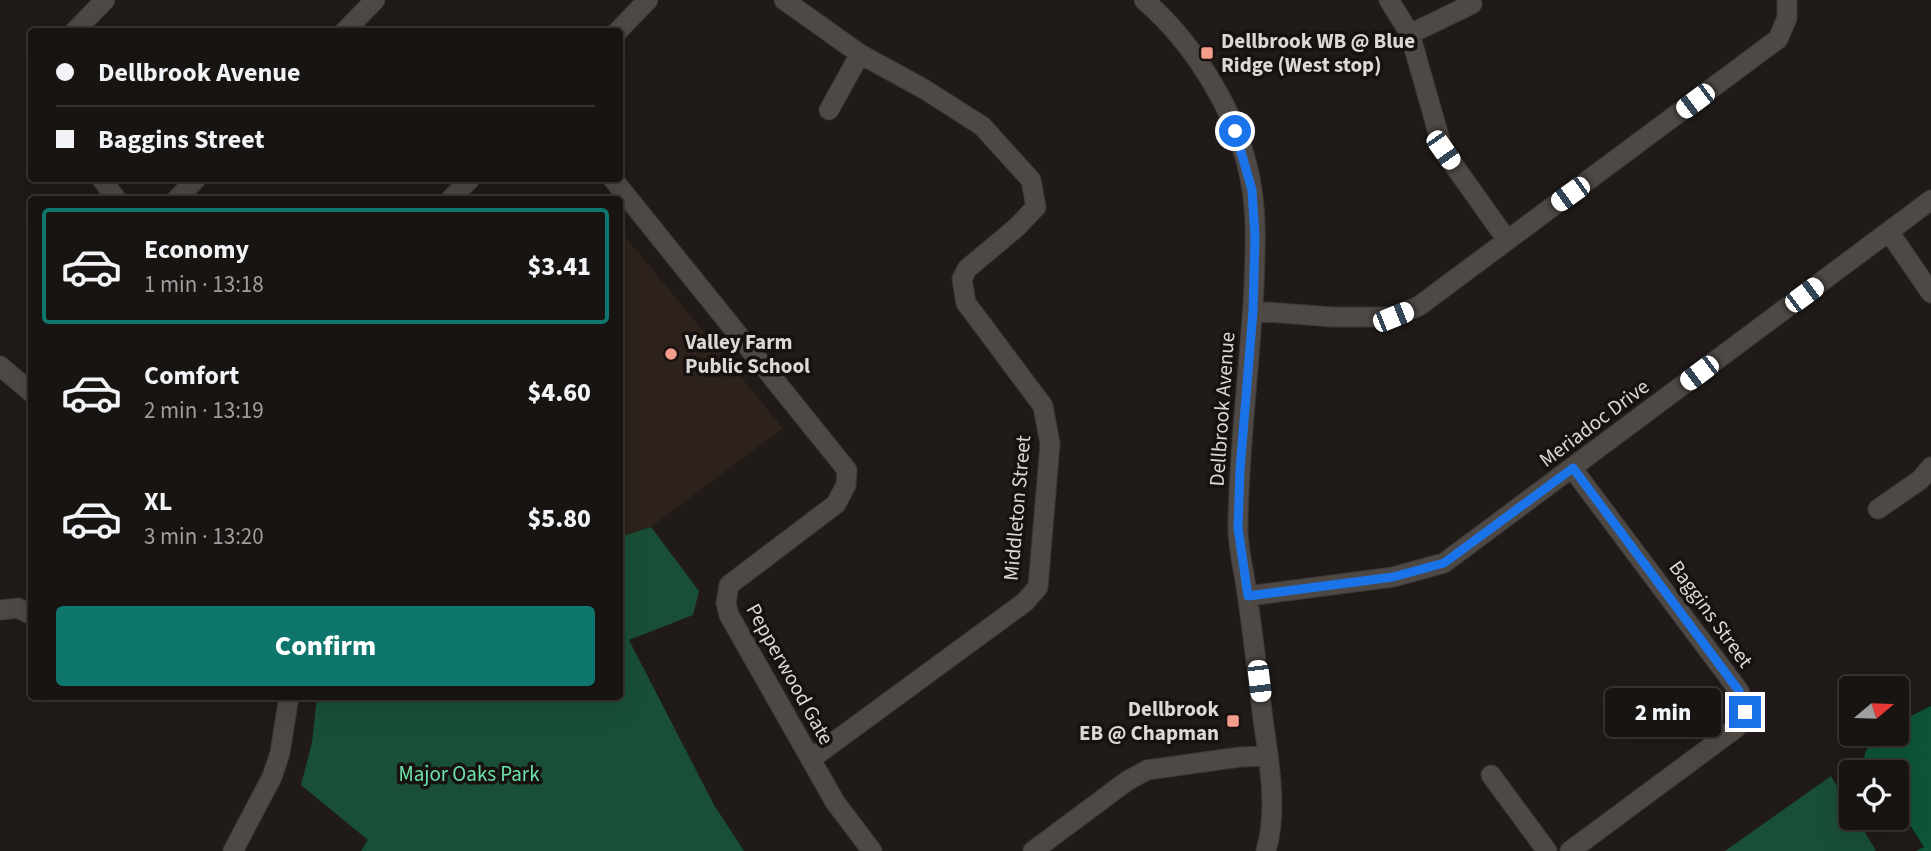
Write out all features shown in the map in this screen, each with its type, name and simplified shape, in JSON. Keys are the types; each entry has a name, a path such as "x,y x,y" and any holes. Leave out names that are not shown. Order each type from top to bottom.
{"street":[{"path":"78,28 106,0"},
{"path":"348,28 375,0"},
{"path":"621,28 648,0"},
{"name":"Middleton Street","path":"784,0 860,54 924,89 982,126 1031,180 1035,207 1017,227 967,268 962,279 966,303 1043,406 1050,444 1038,587 1025,602 811,759"},
{"name":"Dellbrook Avenue","path":"1144,0 1191,50 1212,80 1238,140 1252,190 1255,237 1253,311 1238,528 1268,756 1271,816 1266,851"},
{"path":"1389,0 1409,34 1443,150 1507,240"},
{"path":"1253,311 1333,317 1393,317 1419,306 1778,39 1787,18 1787,0"},
{"path":"1409,34 1472,4"},
{"path":"829,110 860,54"},
{"path":"180,196 193,182"},
{"path":"454,196 467,182"},
{"name":"Pepperwood Gate","path":"615,182 847,470 846,485 836,504 729,585 726,603 729,615 835,802 872,851"},
{"name":"Meriadoc Drive","path":"1248,596 1393,577 1444,563 1931,200"},
{"path":"1889,232 1931,293"},
{"path":"0,366 28,390"},
{"path":"1878,509 1920,480 1931,467"},
{"name":"Baggins Street","path":"1570,851 1736,728 1745,712 1739,691 1573,468"},
{"path":"0,610 18,608 28,613"},
{"path":"233,851 272,777 280,752 288,700"},
{"path":"1033,851 1147,769 1268,756"},
{"path":"1491,775 1547,851"}],"shaded area":[{"name":"Valley Farm Public School","path":"623,234 783,428 651,527 623,536"}],"green space":[{"name":"Major Oaks Park","path":"651,527 699,591 693,615 629,640 714,805 744,851 361,851 368,840 301,785 312,742 317,700 623,700 623,536"},
{"path":"1931,706 1931,851 1916,851 1924,847 1909,825 1909,760 1864,760 1866,750 1871,746 1909,746 1909,717"},
{"path":"1831,776 1839,790 1839,830 1864,830 1876,851 1725,851"}],"place":[{"name":"Dellbrook WB @ Blue Ridge (West stop)","path":"1207,53"},
{"name":"Valley Farm Public School","path":"671,354"},
{"name":"Dellbrook EB @ Chapman","path":"1233,721"}],"route":[{"path":"1235,131 1252,190 1255,237 1253,311 1238,528 1248,596 1393,577 1444,563 1573,468 1739,691 1745,712"}]}
